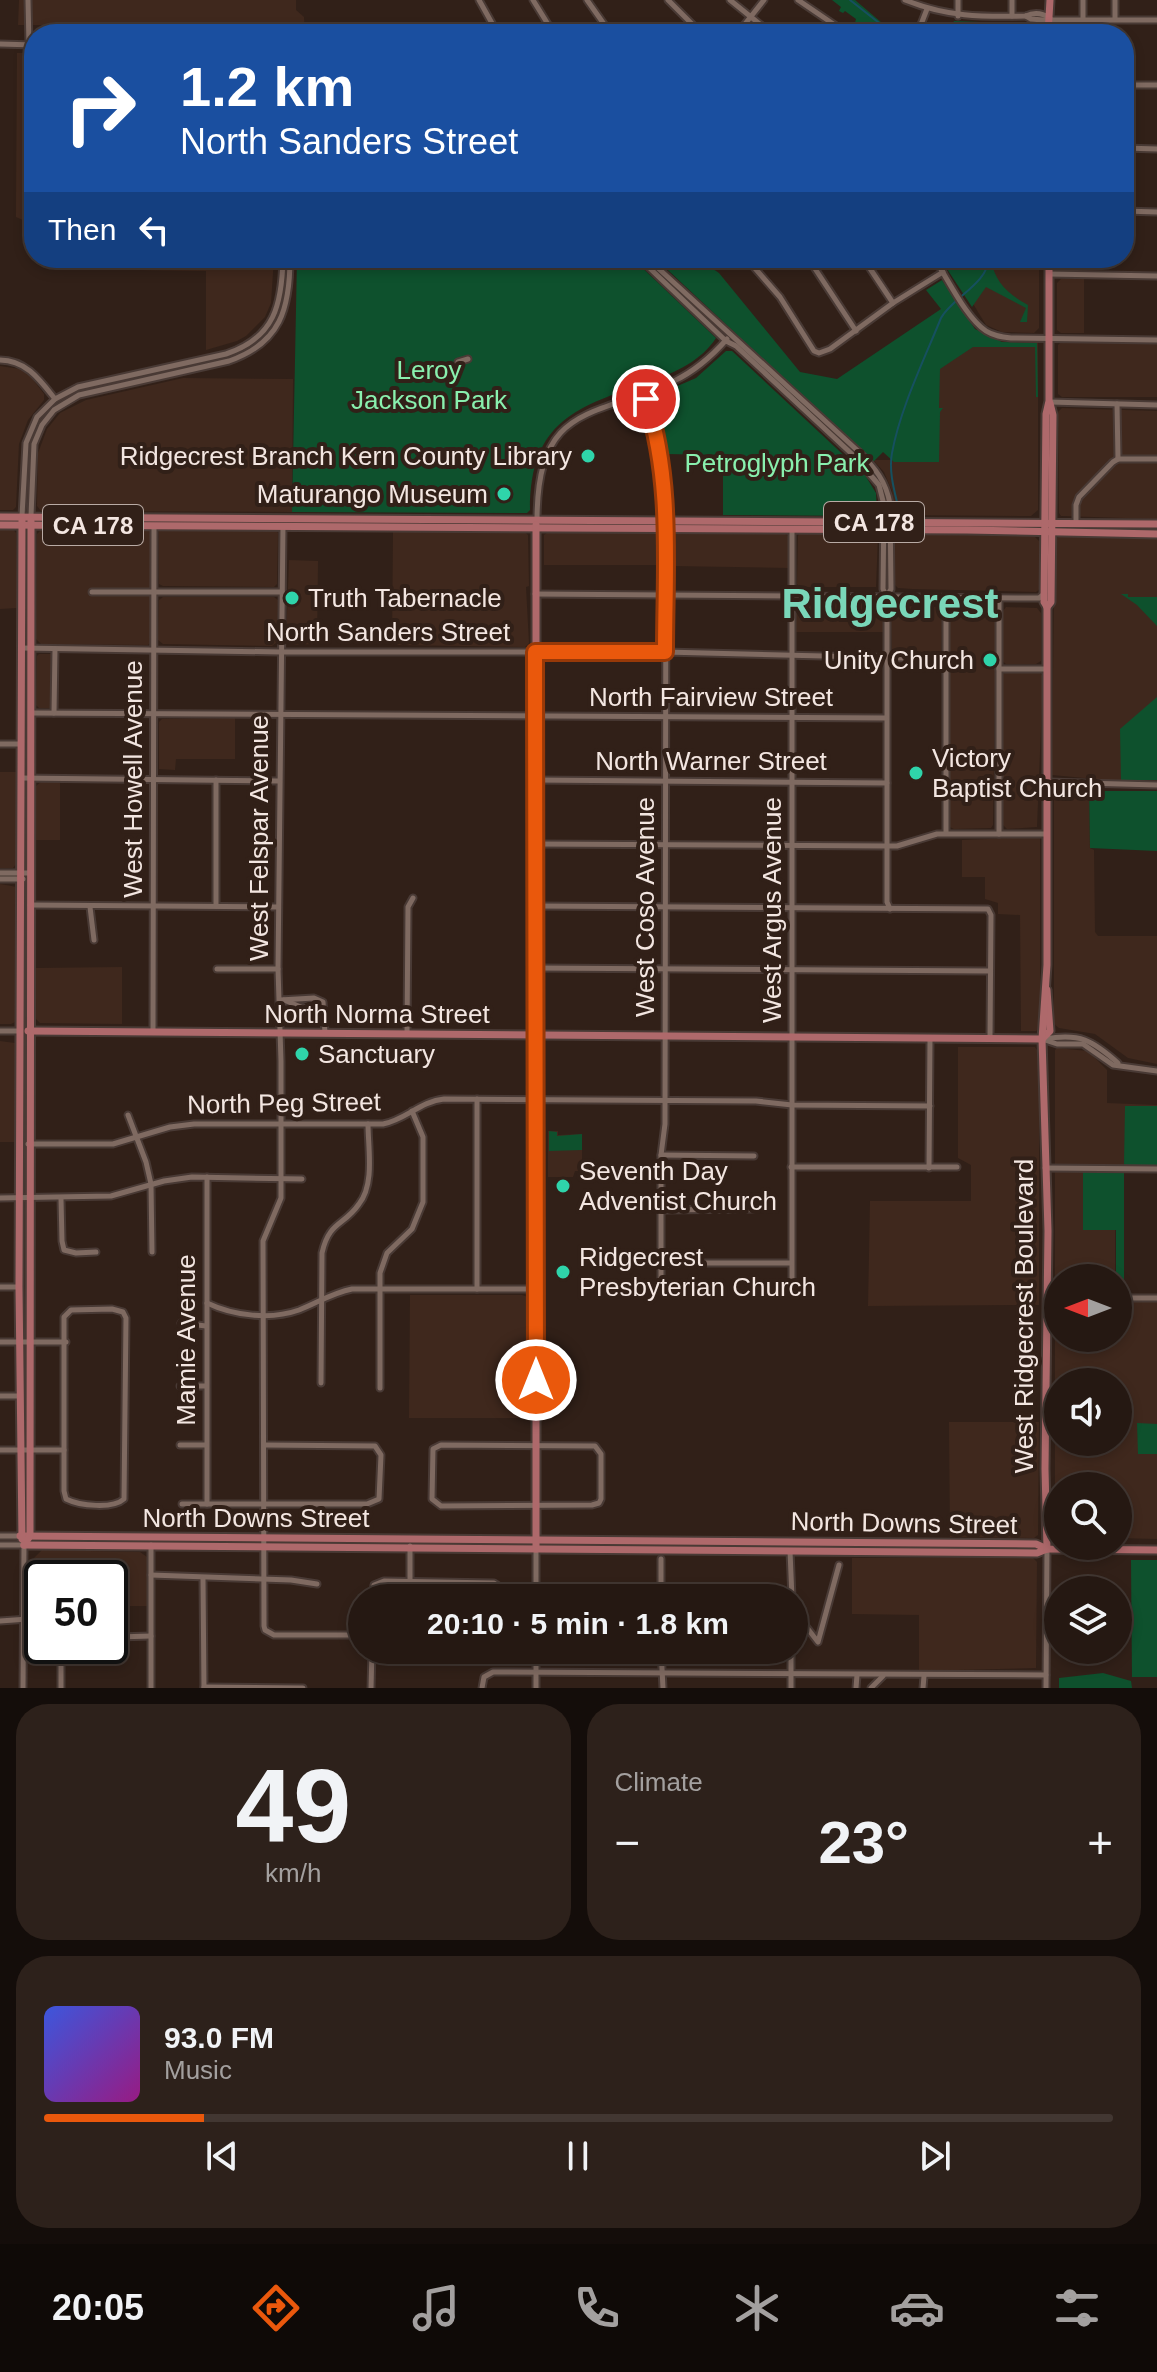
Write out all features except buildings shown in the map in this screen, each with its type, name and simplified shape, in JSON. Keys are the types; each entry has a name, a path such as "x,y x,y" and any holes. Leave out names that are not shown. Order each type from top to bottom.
{"main road":[{"path":"1049,24 1050,0"},
{"name":"West Ridgecrest Boulevard","path":"1047,1264 1042,1039 1050,1031 1049,992 1046,989 1047,607 1051,602 1048,592 1046,414 1049,401 1049,268"},
{"name":"CA 178","path":"0,517 154,525 436,519 666,524 834,521 927,530 1049,526"},
{"path":"400,527 403,522 426,523 436,519"},
{"path":"24,1545 20,1536 19,1287 30,1031 21,876 22,648 27,520"},
{"path":"26,1144 20,1031 30,905 32,649 27,520"},
{"name":"CA 178","path":"0,525 27,520 283,522 400,527 536,523"},
{"path":"792,529 797,525 827,525 834,521"},
{"path":"927,530 933,526 960,522"},
{"name":"CA 178","path":"666,524 792,529 960,522 1049,526"},
{"path":"536,523 536,1549"},
{"path":"1049,526 1076,523 1157,524"},
{"path":"1049,526 1157,534"},
{"name":"North Norma Street","path":"20,1031 1042,1039"},
{"path":"24,1545 30,1536 30,1225 25,1198"},
{"name":"West Ridgecrest Boulevard","path":"1045,1472 1046,1352"},
{"name":"North Downs Street","path":"20,1536 536,1549 1037,1553 1044,1550"},
{"name":"North Downs Street","path":"410,1544 536,1540 1036,1544 1044,1548"},
{"name":"North Downs Street","path":"24,1545 264,1543"},
{"path":"1132,1550 1157,1550"}],"street":[{"path":"28,0 30,24"},
{"path":"479,0 492,24"},
{"path":"533,0 548,24"},
{"path":"587,0 604,24"},
{"path":"668,0 692,24"},
{"path":"730,0 758,24"},
{"path":"745,24 764,0"},
{"path":"798,0 833,24"},
{"path":"905,0 958,16 1043,14 1050,18 1157,20"},
{"path":"958,0 958,16"},
{"path":"1012,0 1012,16"},
{"path":"1083,0 1083,24"},
{"path":"1115,0 1115,19"},
{"path":"921,24 927,9"},
{"path":"0,44 24,45"},
{"path":"1134,85 1157,85"},
{"path":"1134,148 1157,149"},
{"path":"1134,211 1157,212"},
{"path":"27,520 26,443 37,417 55,399 78,387 226,354 248,344 268,325 277,309 283,268"},
{"path":"27,520 34,444 42,425 60,405 79,395 229,361 251,352 266,339 284,314 290,268"},
{"path":"650,268 873,466 888,492 883,589 887,597 887,902 890,909"},
{"path":"657,268 728,338"},
{"path":"755,268 780,297 813,349 819,353 830,349 893,303 943,272"},
{"path":"815,268 856,331"},
{"path":"870,268 893,303"},
{"path":"940,268 970,315 989,333 1011,338 1157,340"},
{"path":"1049,274 1157,276"},
{"path":"536,523 540,474 550,449 562,432 584,414 689,373 728,338"},
{"path":"458,362 468,359"},
{"path":"0,360 15,361 30,370 60,405"},
{"name":"West Coso Avenue","path":"643,392 662,460 666,524 665,1100 661,1155 661,1286"},
{"path":"1049,401 1157,405"},
{"path":"1117,404 1118,459"},
{"path":"1076,523 1079,497 1118,459 1157,459"},
{"name":"West Felspar Avenue","path":"283,522 278,907 281,1177 279,1209 263,1241 264,1626 268,1633 348,1635"},
{"name":"West Howell Avenue","path":"153,1032 154,525"},
{"name":"West Argus Avenue","path":"792,529 792,1291"},
{"path":"92,592 282,592"},
{"path":"535,594 1039,598 1048,592"},
{"path":"946,597 946,833"},
{"path":"999,597 999,834"},
{"name":"North Sanders Street","path":"22,648 665,652 946,659"},
{"path":"54,713 55,649"},
{"path":"999,669 1047,669"},
{"path":"31,713 280,714"},
{"name":"North Fairview Street","path":"280,714 886,718"},
{"path":"0,744 21,747"},
{"path":"21,778 279,781"},
{"path":"216,780 216,906"},
{"name":"North Warner Street","path":"535,780 887,783"},
{"path":"1047,782 1157,785"},
{"path":"535,844 887,846 946,833 1047,834"},
{"path":"0,873 30,876"},
{"path":"0,879 21,876"},
{"path":"407,1034 408,907 413,898"},
{"path":"30,905 278,907"},
{"path":"535,906 988,909 991,915 990,1039"},
{"path":"90,907 94,940"},
{"path":"535,968 989,971"},
{"path":"217,969 278,969"},
{"path":"281,1000 317,998 324,1004 325,1033"},
{"path":"281,1000 325,1017"},
{"name":"North Norma Street","path":"0,1031 20,1031"},
{"path":"1042,1039 1073,1036 1088,1040 1119,1064 1157,1071"},
{"path":"929,1168 930,1039"},
{"name":"North Peg Street","path":"26,1144 107,1145 178,1125 392,1122 438,1099 756,1101 792,1105 930,1106"},
{"path":"477,1099 477,1289"},
{"path":"380,1388 380,1273 387,1253 412,1229 423,1202 423,1137 412,1111"},
{"path":"128,1115 151,1184 152,1252"},
{"path":"321,1383 322,1253 327,1235 355,1210 365,1194 368,1124"},
{"path":"661,1155 754,1156"},
{"path":"791,1167 957,1167"},
{"path":"1044,1168 1157,1169"},
{"name":"Mamie Avenue","path":"207,1177 207,1504"},
{"path":"0,1198 61,1199 124,1194 178,1178 302,1179"},
{"path":"61,1199 64,1250 96,1252"},
{"path":"662,1210 755,1209"},
{"path":"662,1263 791,1263"},
{"path":"0,1287 19,1287"},
{"path":"207,1303 230,1311 264,1315 297,1311 352,1289 536,1289"},
{"path":"1132,1298 1157,1298"},
{"path":"75,1309 121,1311 126,1318 124,1499 118,1504 74,1503 66,1499 64,1450 65,1315 75,1309"},
{"path":"181,1323 206,1326"},
{"path":"0,1342 66,1342"},
{"path":"180,1386 206,1386"},
{"path":"0,1396 20,1396"},
{"path":"180,1445 206,1445"},
{"path":"182,1504 367,1504 377,1501 381,1455 375,1446 265,1445"},
{"path":"441,1445 536,1446 598,1448 601,1454 599,1503 441,1506 434,1502 433,1449 441,1445"},
{"path":"0,1450 64,1450"},
{"name":"North Downs Street","path":"0,1536 20,1536"},
{"path":"410,1544 410,1581"},
{"name":"North Downs Street","path":"0,1545 24,1545"},
{"path":"23,1688 24,1545"},
{"path":"151,1545 151,1688"},
{"path":"536,1549 536,1584"},
{"path":"790,1550 791,1584"},
{"path":"661,1559 661,1584"},
{"name":"West Ridgecrest Boulevard","path":"1046,1688 1047,1560"},
{"path":"808,1629 818,1642 839,1565"},
{"path":"151,1575 317,1584"},
{"path":"203,1579 204,1688 303,1688"},
{"path":"376,1584 410,1581 497,1584"},
{"path":"0,1621 23,1621"},
{"path":"128,1637 151,1636"},
{"path":"61,1664 61,1688"},
{"path":"371,1688 372,1664"},
{"path":"536,1664 536,1688"},
{"path":"662,1664 663,1688"},
{"path":"791,1664 791,1688"},
{"path":"482,1688 484,1677 493,1672 1046,1675"},
{"path":"856,1688 857,1675"},
{"path":"871,1688 884,1675"},
{"path":"923,1688 924,1676"}],"shaded area":[{"path":"19,0 296,0 296,10 304,17 304,24 24,24 18,25"},
{"path":"17,53 24,53 24,221 16,217"},
{"path":"134,268 273,268 271,303 265,317 246,336 206,350 206,271"},
{"path":"984,268 1039,268 1039,328 1034,333 1002,332 986,325 972,302"},
{"path":"1061,279 1084,279 1084,333 1061,333 1057,330 1057,283"},
{"path":"1038,341 1038,510 1031,516 899,515 894,510 892,491 884,472 873,460 939,460 939,365 973,342"},
{"path":"1061,342 1157,343 1157,397 1062,397 1058,394 1058,345"},
{"path":"0,366 20,369 44,394 44,400 28,420 19,444 16,507 13,510 0,510"},
{"path":"183,378 293,379 292,512 41,511 37,506 38,453 47,429 60,413 86,400"},
{"path":"1062,408 1157,411 1157,519 1061,516 1058,412"},
{"path":"0,529 13,529 16,533 17,608 0,609"},
{"path":"42,529 151,531 151,642 148,645 41,644 36,639 37,534"},
{"path":"159,529 276,530 277,584 274,587 163,586 159,584"},
{"path":"393,531 525,532 528,535 529,586 526,587 529,643 525,647 392,645"},
{"path":"548,532 658,532 660,565 544,565 544,535"},
{"path":"800,532 878,536 876,587 800,587 797,584"},
{"path":"672,533 785,534 788,536 789,568 671,566"},
{"path":"1004,533 1035,537 1040,542 1041,588 1036,592 912,589 895,585 895,537 898,534"},
{"path":"1056,539 1157,539 1157,780 1106,780 1052,775 1054,590"},
{"path":"289,560 318,561 317,644 290,645 286,641"},
{"path":"163,597 274,597 278,600 277,642 272,646 163,644 158,640 159,600"},
{"path":"804,602 877,602 883,613 883,632 796,632 796,608"},
{"path":"895,606 939,607 942,612 941,651 903,653 892,649 891,610"},
{"path":"953,606 994,606 996,610 991,828 950,827 950,611"},
{"path":"1006,607 1037,608 1041,613 1041,661 1036,664 1006,664 1002,661 1003,611"},
{"path":"39,654 52,654 52,708 36,705"},
{"path":"1040,673 1043,677 1037,827 1007,829 1003,825 1003,674"},
{"path":"235,718 235,759 176,759 175,770 159,769 159,722 162,719"},
{"path":"0,772 16,772 16,864 13,868 0,868"},
{"path":"41,782 60,782 60,840 36,840 36,786"},
{"path":"1054,787 1089,787 1095,932 1098,936 1157,936 1157,1064 1128,1058 1095,1034 1059,1028 1054,1024"},
{"path":"1040,837 1040,1028 1021,1031 1020,915 998,914 998,903 985,899 985,877 962,877 962,840"},
{"path":"0,884 17,887 17,1021 11,1024 0,1024"},
{"path":"122,967 122,1024 40,1023 36,1019 36,968"},
{"path":"0,1041 15,1043 15,1142 0,1142"},
{"path":"958,1047 1035,1047 1039,1053 1039,1305 868,1306 870,1201 971,1201 971,1165 958,1158"},
{"path":"1057,1048 1088,1051 1107,1070 1107,1103 1157,1105 1157,1165 1115,1165 1115,1264 1055,1264"},
{"path":"548,1131 558,1131 558,1135 582,1134 582,1171 575,1171 573,1177 548,1177"},
{"path":"1132,1294 1157,1294 1157,1539 1132,1538 1132,1472 1055,1472 1055,1456 1132,1456 1132,1368 1055,1368 1055,1352 1132,1352"},
{"path":"410,1295 528,1297 528,1418 409,1418"},
{"path":"949,1422 1039,1422 1038,1535 1034,1538 950,1537"},
{"path":"42,1550 140,1552 147,1557 147,1606 128,1606 128,1560 34,1558"},
{"path":"852,1558 1033,1558 1037,1562 1036,1668 919,1671 919,1615 852,1614"}],"green space":[{"path":"832,0 855,0 883,24 856,24 856,19 845,11 839,11 841,7"},
{"path":"954,21 1034,24 953,24"},
{"name":"Leroy Jackson Park","path":"297,268 642,268 716,338 703,353 679,370 601,399 563,422 549,436 538,456 527,513 292,512"},
{"path":"666,268 712,268 719,273 800,372 837,379 941,309 926,290 942,280 975,329 1002,342 1037,343 1038,397 1035,347 973,347 940,369 939,408 943,408 940,412 939,462 894,462 883,452 873,462"},
{"path":"994,268 1003,286 1028,305 1027,322 1020,322 1026,308 986,287 972,307 947,269"},
{"name":"Petroglyph Park","path":"726,351 732,351 865,475 876,493 877,514 723,515 723,455 665,454 652,397 696,378"},
{"path":"1121,594 1128,594 1128,597 1157,597 1157,626 1137,605"},
{"path":"1157,697 1157,780 1121,780 1120,729"},
{"path":"1089,787 1098,791 1157,791 1157,851 1090,848"},
{"path":"1125,1106 1157,1106 1157,1165 1124,1165"},
{"path":"549,1131 557,1132 557,1136 582,1134 582,1150 549,1151"},
{"path":"1083,1170 1124,1170 1124,1264 1116,1264 1116,1230 1083,1230"},
{"path":"1137,1423 1157,1424 1157,1454 1138,1454"},
{"path":"1131,1560 1157,1560 1157,1677 1132,1677"},
{"path":"1103,1673 1131,1681 1132,1688 1059,1688 1059,1678"}],"waterway":[{"path":"850,0 880,24"},
{"path":"897,502 891,459 907,402 941,318 986,268"}],"place":[{"name":"Ridgecrest Branch Kern County Library","path":"588,456"},
{"name":"Maturango Museum","path":"504,494"},
{"name":"Truth Tabernacle","path":"292,598"},
{"name":"Unity Church","path":"990,660"},
{"name":"Victory Baptist Church","path":"916,773"},
{"name":"Sanctuary","path":"302,1054"},
{"name":"Seventh Day Adventist Church","path":"563,1186"},
{"name":"Ridgecrest Presbyterian Church","path":"563,1272"}],"district":[{"name":"Ridgecrest","path":"890,603"}],"route":[{"path":"536,1380 535,652 665,652 665,485 658,438 646,399"}]}
